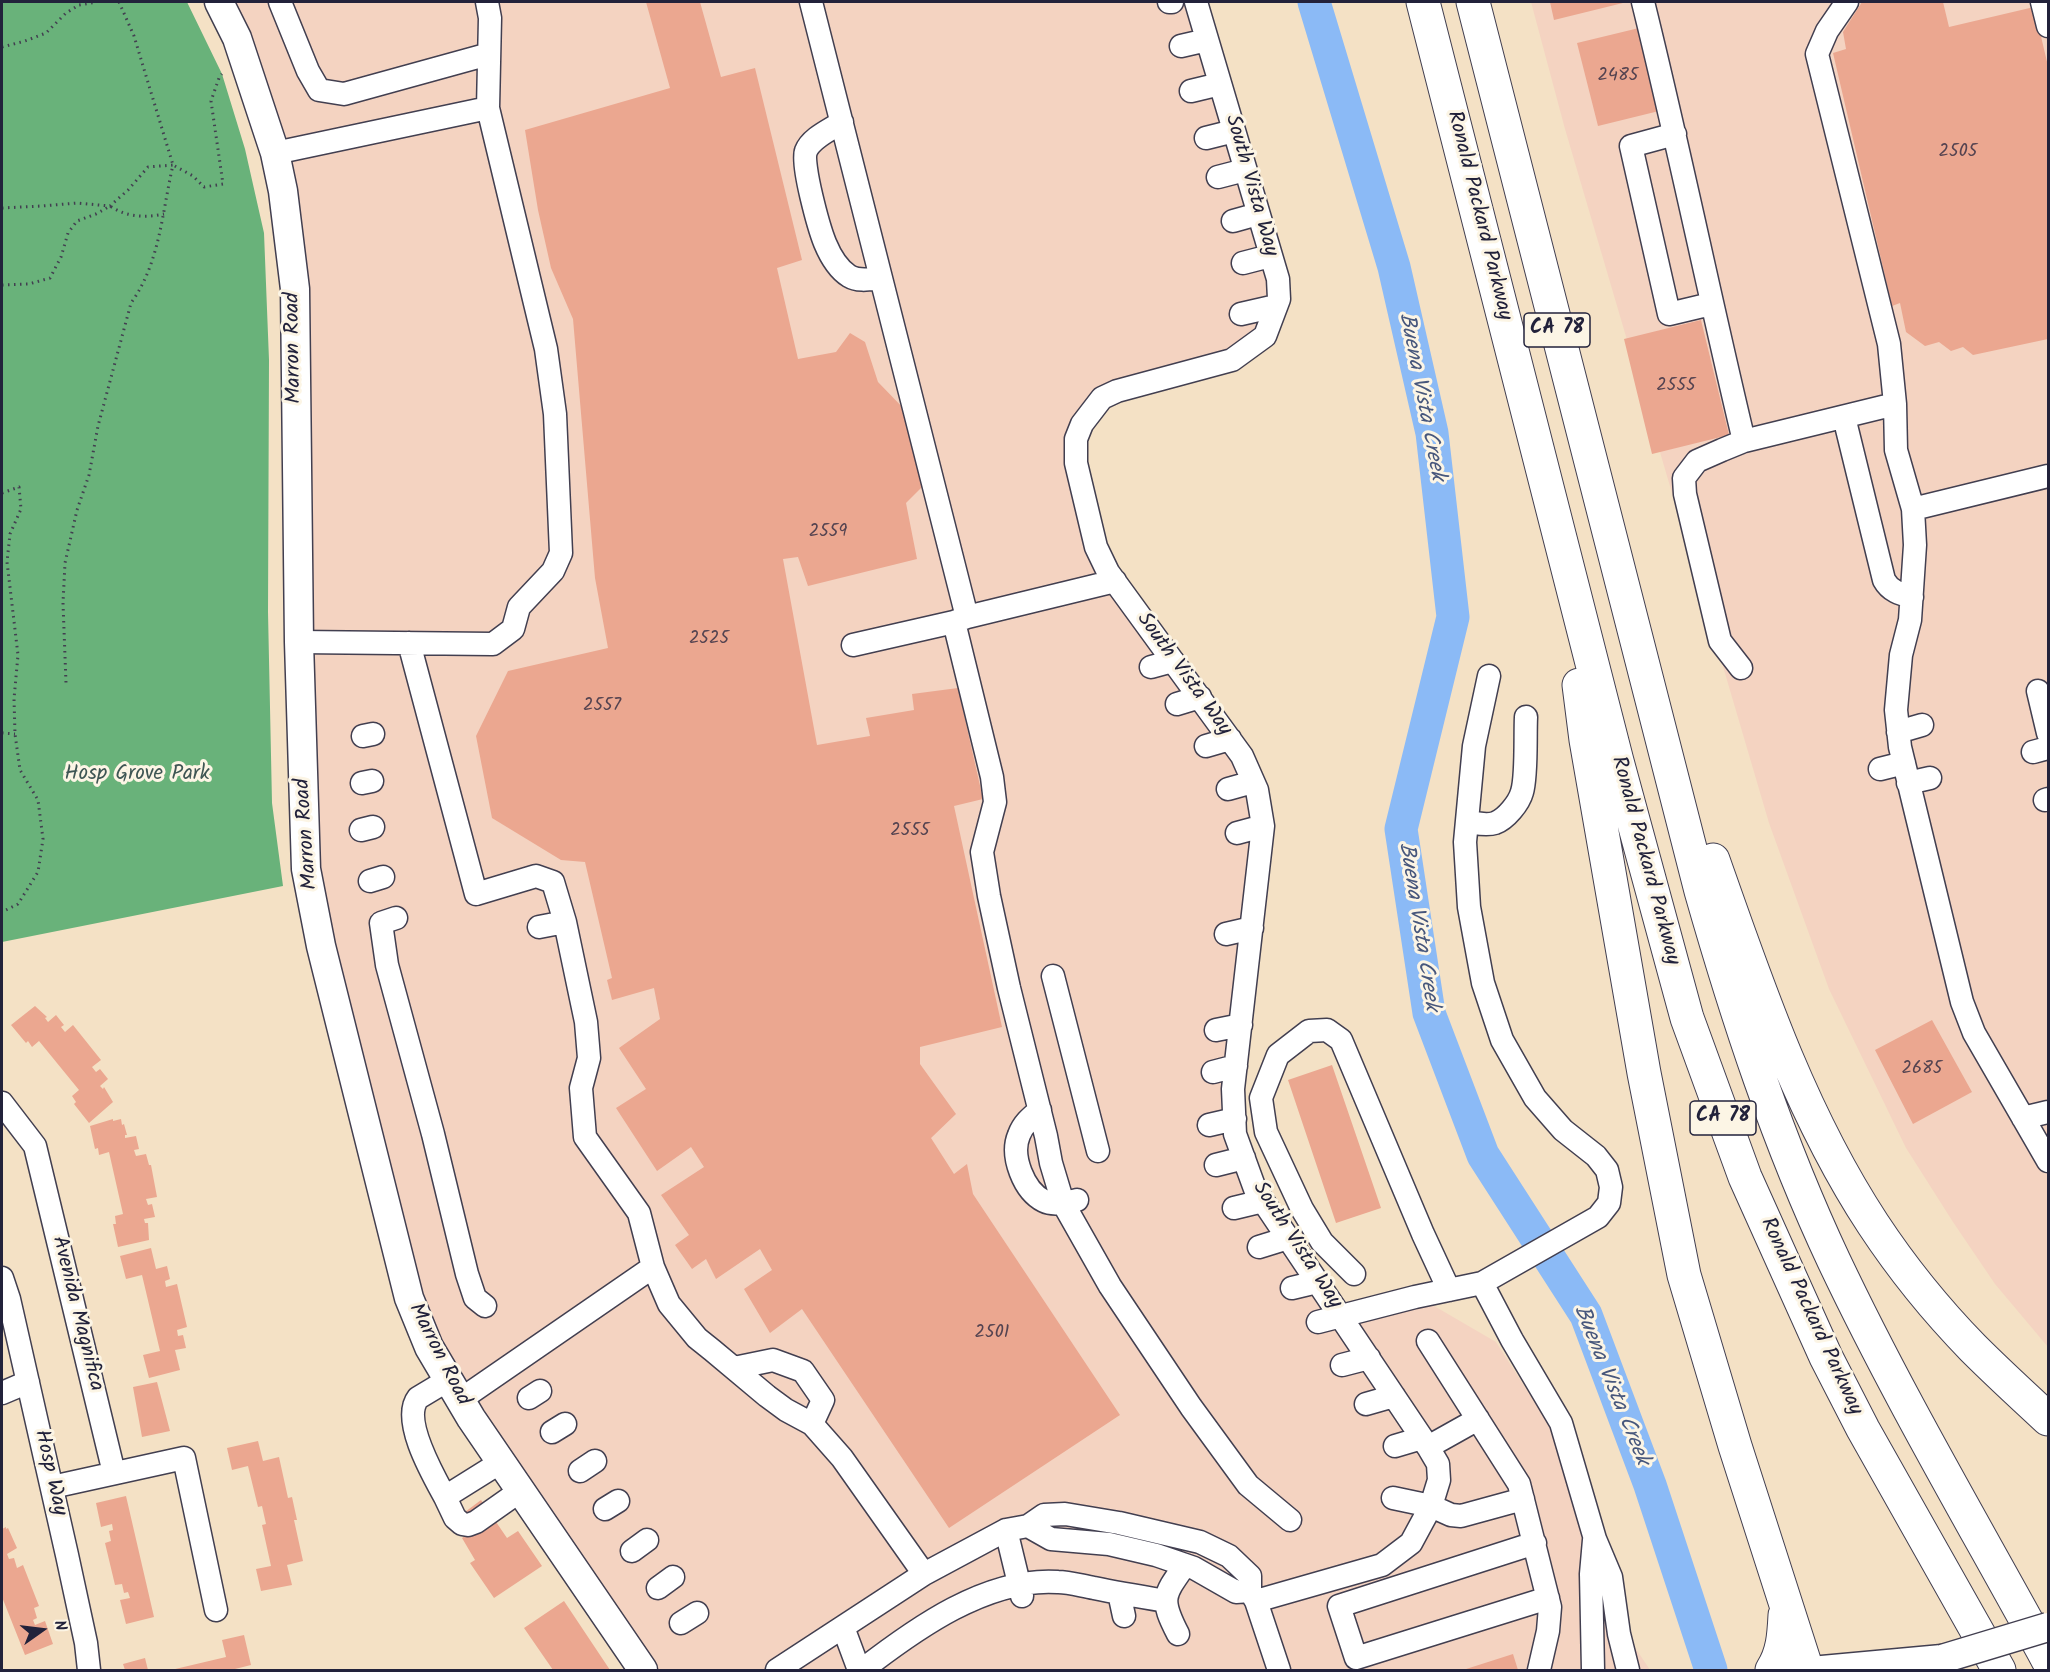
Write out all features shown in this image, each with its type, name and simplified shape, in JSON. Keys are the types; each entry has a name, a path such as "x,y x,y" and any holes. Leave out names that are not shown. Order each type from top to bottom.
{"highway":[{"name":"Ronald Packard Parkway","path":"1423,2 1617,761 1687,1018 1745,1177 1826,1358 1863,1429 1999,1671"},
{"name":"CA 78","path":"1473,2 1701,891 1723,969 1783,1143 1833,1259 1888,1373 2049,1660"},
{"path":"1556,522 1586,740 1663,1177 1684,1275 1732,1437 1807,1671"},
{"path":"1641,658 1771,1023 1806,1103 1847,1181 1874,1224 1940,1312 1973,1348 2049,1419"},
{"path":"1772,1671 1784,1639 1786,1608"}],"main road":[{"name":"Marron Road","path":"219,2 237,38 275,153 283,191 295,289 299,642 306,868 321,946 409,1299 429,1347 454,1390 643,1671"},
{"path":"1822,1671 1931,1665 2049,1627"}],"street":[{"path":"811,2 829,42 847,126 874,218 883,268 907,350 963,570 961,619 976,669 995,754 992,777 1003,800 982,852 997,895 1007,939 1040,1110 1071,1202 1117,1284 1254,1483 1290,1520"},
{"name":"South Vista Way","path":"1196,2 1278,279 1279,299 1264,336 1232,360 1117,391 1102,399 1082,424 1076,439 1076,463 1096,547 1133,622 1173,661 1200,697 1242,756 1257,790 1263,826 1247,876 1252,928 1236,974 1241,1025 1233,1089 1235,1127 1255,1189 1341,1316 1482,1283 1598,1217 1610,1203 1611,1187 1607,1170 1596,1156 1563,1130 1535,1098 1503,1040 1484,983 1469,907 1465,842 1474,746 1489,676"},
{"path":"1643,2 1744,441"},
{"path":"1847,2 1827,31 1817,54 1887,333 1895,404 1896,450 1913,509 1915,545 1910,620 1901,655 1896,710 1898,732 1930,829 1954,924 1965,972 1962,1002 1980,1020 2002,1064 2023,1118 2049,1161"},
{"path":"2042,2 2049,26"},
{"path":"299,642 493,644 513,629 519,607 553,571 561,553 555,414 546,349 488,108 490,18 482,7"},
{"path":"288,8 309,53 315,86 319,90 344,94 489,54"},
{"path":"1181,46 1207,40"},
{"path":"1191,91 1220,84"},
{"path":"275,153 488,108"},
{"path":"847,126 813,141 805,156 806,171 825,243 836,264 850,277 860,280 883,268"},
{"path":"1206,138 1234,131"},
{"path":"1675,134 1631,146 1669,314 1712,304"},
{"path":"1218,177 1245,170"},
{"path":"1233,221 1258,214"},
{"path":"1243,263 1270,255"},
{"path":"1242,314 1276,306"},
{"path":"1741,668 1720,641 1685,494 1684,478 1697,461 1744,441 1895,404"},
{"path":"1844,417 1876,548 1888,586 1896,592 1911,597"},
{"path":"1913,509 2049,476"},
{"path":"853,645 1114,581"},
{"path":"409,643 410,678 435,766 467,897 536,876 553,882 565,922 566,969 586,1022 589,1058 581,1088 585,1137 639,1213 652,1267 669,1304 697,1338 777,1403 812,1424 842,1458 924,1574"},
{"path":"1151,667 1173,661"},
{"path":"2037,692 2043,744"},
{"path":"1177,704 1200,697"},
{"path":"1467,822 1494,823 1505,817 1518,801 1524,780 1526,717"},
{"path":"1898,732 1922,726"},
{"path":"1206,746 1230,739"},
{"path":"1880,769 1914,775"},
{"path":"1228,789 1253,782"},
{"path":"1237,833 1263,826"},
{"path":"982,852 1004,844"},
{"path":"389,921 408,1008 474,1269 475,1298 485,1306"},
{"path":"539,927 565,922"},
{"path":"1226,934 1252,928"},
{"path":"1053,976 1068,1015 1081,1060 1091,1102 1098,1151"},
{"path":"1216,1030 1241,1025"},
{"path":"1354,1274 1322,1242 1302,1209 1266,1132 1261,1098 1278,1055 1309,1031 1327,1030 1341,1040 1449,1290"},
{"path":"1213,1072 1237,1057 1274,1067"},
{"name":"Avenida Magnifica","path":"2,1103 35,1146 114,1473"},
{"path":"1040,1110 1024,1124 1017,1137 1016,1155 1023,1176 1033,1192 1045,1202 1071,1202"},
{"path":"2023,1118 2049,1112"},
{"path":"1209,1125 1266,1132"},
{"path":"1216,1165 1244,1158"},
{"path":"1234,1208 1263,1201"},
{"path":"1259,1246 1294,1246 1322,1242"},
{"path":"520,1491 476,1522 468,1525 462,1524 455,1518 417,1439 415,1401 418,1398 454,1390 652,1267"},
{"name":"Hosp Way","path":"2,1278 9,1299 52,1487 86,1643 89,1671"},
{"path":"1292,1288 1317,1282"},
{"path":"1482,1283 1512,1340 1561,1423 1595,1539 1611,1576 1619,1634 1628,1671"},
{"path":"1017,1528 1051,1539 1109,1544 1156,1555 1194,1568 1236,1592 1253,1596 1382,1565 1412,1542 1431,1506 1439,1480 1438,1464 1341,1316 1318,1322"},
{"path":"1428,1341 1519,1484 1550,1607 1548,1631 1539,1671"},
{"path":"1342,1365 1369,1358"},
{"path":"734,1368 773,1360 803,1371 822,1400 812,1424"},
{"path":"2,1393 28,1382"},
{"path":"1366,1404 1394,1396"},
{"path":"1395,1446 1425,1442 1478,1419"},
{"path":"52,1487 184,1458 216,1610"},
{"path":"445,1497 501,1462"},
{"path":"1393,1498 1431,1506 1451,1515 1461,1516 1523,1499"},
{"path":"777,1671 924,1574 1044,1515 1065,1514 1119,1523 1200,1542 1229,1556 1250,1576 1253,1596 1279,1671"},
{"path":"1017,1528 1021,1590"},
{"path":"1593,1671 1591,1574 1595,1539"},
{"path":"1535,1543 1339,1606 1356,1658 1548,1598"},
{"path":"1178,1634 1170,1618 1166,1602 1168,1589 1185,1565"},
{"path":"843,1627 860,1671 898,1652 979,1605 1021,1590 1058,1582 1070,1593 1119,1593 1166,1602"},
{"path":"1119,1593 1124,1616"}],"path":[{"path":"2,46 46,33 79,5 97,2"},
{"path":"66,683 63,603 65,563 131,303 142,288 155,254 173,165 134,36 119,2"},
{"path":"2,285 29,284 50,278 61,257 68,233 77,221 110,206 148,167 173,165 193,176 204,187 223,184 211,101 222,74"},
{"path":"2,208 41,207 77,202 110,206 122,214 154,216 164,214"},
{"path":"2,493 19,487 21,508 10,534 7,562 18,655 14,699 15,734 20,770 38,800 43,839 38,872 18,904 2,912"},
{"path":"2,562 7,562"},
{"path":"2,733 15,734"}],"shaded area":[{"path":"220,2 1195,2 1273,267 1262,340 1117,390 1080,427 1092,537 1252,779 1239,1150 1340,1315 1417,1296 1496,1342 1555,1434 1634,1646 1650,1670 643,1670 434,1359 320,946 292,254"},
{"path":"1531,2 2048,2 2048,1347 1995,1284 1906,1148 1829,989 1769,823 1565,129"}],"green space":[{"name":"Hosp Grove Park","path":"2,2 187,2 222,74 245,149 264,233 269,360 268,612 272,803 283,886 2,942"}],"building":[{"path":"646,2 700,2 721,77 755,68 802,260 777,268 798,359 836,352 850,333 865,342 878,382 907,412 924,485 906,503 917,559 808,586 798,557 783,559 817,745 870,736 866,718 914,710 912,694 958,688 983,799 954,806 1002,1027 920,1047 920,1064 956,1114 931,1138 954,1174 967,1164 973,1194 1120,1415 949,1528 802,1309 770,1333 744,1289 772,1270 760,1249 716,1279 706,1259 692,1269 675,1245 689,1235 661,1195 704,1167 691,1147 657,1171 616,1108 646,1089 619,1048 660,1019 654,988 612,1000 607,980 612,978 585,862 561,860 492,818 476,736 508,671 608,648 595,578 573,319 551,268 538,210 525,130 670,88"},
{"path":"1550,2 1627,2 1554,20"},
{"path":"1862,2 1943,2 1949,27 2034,7 2048,66 2048,339 1973,355 1963,347 1951,351 1939,342 1925,346 1906,332 1900,303 1892,306 1833,53 1846,49 1843,32"},
{"path":"1639,28 1659,111 1598,126 1577,43"},
{"path":"1701,320 1729,435 1652,454 1624,339"},
{"path":"35,1006 47,1017 45,1018 48,1022 56,1015 64,1025 61,1027 65,1032 73,1025 101,1060 92,1067 96,1072 100,1069 108,1079 100,1086 103,1089 104,1087 113,1102 89,1123 74,1104 76,1102 72,1096 79,1090 39,1041 32,1047 11,1025"},
{"path":"1932,1020 1972,1092 1913,1124 1875,1050"},
{"path":"1332,1065 1381,1208 1336,1223 1288,1080"},
{"path":"113,1119 113,1121 121,1119 127,1135 125,1138 136,1136 139,1149 134,1150 136,1156 146,1154 149,1165 151,1165 157,1197 146,1199 148,1205 152,1204 155,1217 144,1219 145,1223 148,1223 149,1240 118,1247 113,1224 116,1224 115,1216 123,1214 109,1152 99,1155 98,1148 95,1149 90,1126"},
{"path":"151,1248 156,1269 167,1266 170,1279 165,1281 166,1287 177,1284 187,1327 177,1330 178,1336 183,1335 186,1348 175,1350 180,1370 149,1378 143,1355 160,1351 142,1275 126,1279 120,1256"},
{"path":"157,1382 170,1431 142,1437 133,1387"},
{"path":"258,1441 263,1461 279,1457 288,1498 292,1497 297,1520 294,1520 303,1561 287,1565 292,1585 261,1591 256,1569 271,1566 262,1525 266,1524 262,1506 258,1507 248,1466 232,1470 227,1448"},
{"path":"126,1496 154,1617 126,1624 120,1600 130,1598 128,1592 124,1593 122,1584 115,1585 105,1543 111,1541 109,1531 113,1530 112,1524 101,1527 96,1503"},
{"path":"481,1500 507,1538 518,1531 542,1566 494,1598 470,1563 475,1560 462,1538 476,1528 465,1512"},
{"path":"6,1527 17,1548 7,1554 9,1559 14,1558 17,1568 23,1565 39,1606 34,1608 37,1618 33,1620 35,1625 45,1621 53,1644 25,1655 2,1597 2,1529"},
{"path":"564,1601 610,1670 553,1670 524,1628"},
{"path":"244,1635 251,1665 231,1670 171,1670 226,1657 222,1640"},
{"path":"1513,1654 1518,1670 1463,1670"},
{"path":"145,1658 148,1670 125,1670 123,1664"}],"waterway":[{"name":"Buena Vista Creek","path":"1314,2 1394,267 1432,433 1453,617 1401,829 1429,1013 1483,1155 1586,1315 1650,1485 1711,1670"}]}
